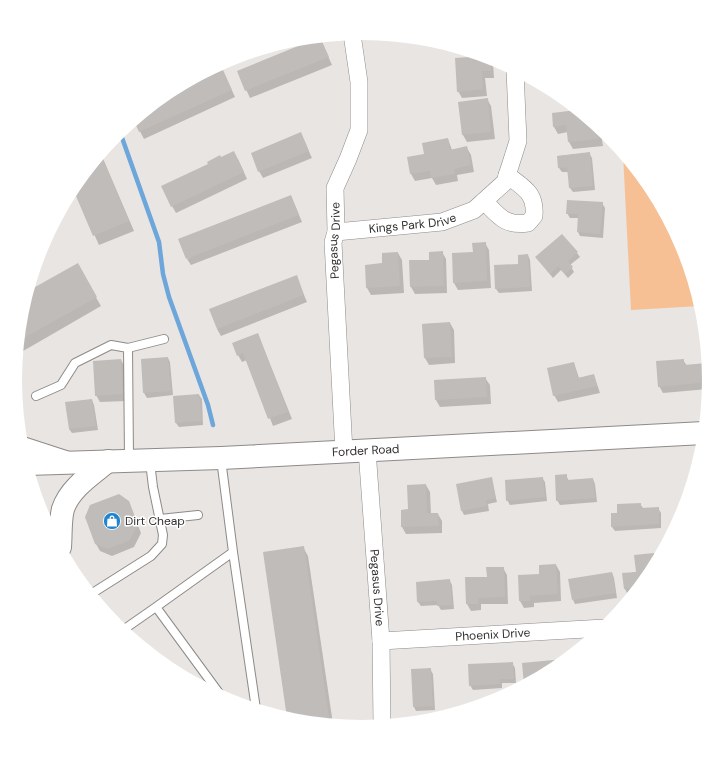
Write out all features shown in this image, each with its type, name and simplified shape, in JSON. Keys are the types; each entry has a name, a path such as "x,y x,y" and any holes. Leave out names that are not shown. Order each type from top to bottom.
{"main road":[{"name":"Forder Road","path":"33,464 221,458 697,433"},
{"path":"30,451 65,462"},
{"path":"61,537 63,510 69,496 78,486 108,461"}],"street":[{"name":"Pegasus Drive","path":"344,452 333,248 336,232 335,188 359,130 359,82 353,40"},
{"name":"Kings Park Drive","path":"336,232 442,222 474,210 505,182 518,141 515,77"},
{"path":"484,201 500,218 509,223 528,223 534,216 534,198 525,188 507,175"},
{"name":"Pegasus Drive","path":"367,450 381,640 382,719"},
{"name":"Phoenix Drive","path":"381,640 593,629"}],"lane":[{"path":"36,396 61,385 75,363 111,345 128,348 164,339"},
{"path":"95,591 158,551 162,544 163,535 160,519 140,460 128,348"},
{"path":"221,458 255,703"},
{"path":"160,519 198,515"},
{"path":"128,626 233,552"},
{"path":"156,607 214,686"}],"shaded area":[{"path":"623,163 645,191 667,230 684,271 693,306 631,310"}],"building":[{"path":"318,43 323,43 329,57 245,91 237,71 295,47"},
{"path":"468,57 491,65 491,71 482,71 483,89 457,92 455,58"},
{"path":"223,70 232,90 139,132 136,126 155,110 173,97"},
{"path":"488,98 491,132 462,135 458,102"},
{"path":"570,111 586,124 599,137 599,139 568,142 566,125 553,127 552,113"},
{"path":"301,132 309,151 258,172 251,153"},
{"path":"448,138 450,150 467,146 471,165 454,169 455,174 431,178 430,171 410,174 407,157 424,154 422,143"},
{"path":"234,151 244,172 171,207 161,186 208,164 207,162 220,155 221,157"},
{"path":"590,152 593,186 569,188 567,167 558,168 557,156"},
{"path":"103,159 129,221 93,236 76,196"},
{"path":"291,195 299,215 186,259 178,239"},
{"path":"567,200 603,202 600,234 577,232 578,214 566,214"},
{"path":"562,234 578,252 568,261 573,267 565,274 558,266 550,274 535,257"},
{"path":"486,242 487,281 453,283 452,253 473,252 472,243"},
{"path":"443,251 444,286 410,287 409,260 429,260 429,252"},
{"path":"398,252 400,286 366,288 365,265 382,263 382,253"},
{"path":"528,254 530,287 495,289 494,265 518,264 518,255"},
{"path":"78,263 97,297 25,338 35,287"},
{"path":"297,275 304,295 217,329 209,309"},
{"path":"450,322 452,357 424,358 422,324"},
{"path":"258,333 288,412 268,419 243,353 237,356 232,343"},
{"path":"168,357 171,391 143,393 141,359"},
{"path":"121,359 123,394 95,396 93,361"},
{"path":"684,359 684,365 701,364 702,383 658,387 656,361"},
{"path":"574,362 578,378 594,374 597,386 553,396 547,368"},
{"path":"486,377 487,397 435,400 434,380"},
{"path":"199,394 202,421 175,423 173,396"},
{"path":"92,399 96,426 69,429 65,402"},
{"path":"567,474 567,480 593,478 595,498 556,501 555,475"},
{"path":"492,477 496,498 486,500 487,506 461,511 456,484"},
{"path":"543,477 545,497 506,501 505,480"},
{"path":"426,484 427,513 438,513 439,526 401,527 401,510 408,509 407,485"},
{"name":"Dirt Cheap","path":"119,494 129,501 138,525 130,540 108,549 95,544 85,517 90,505"},
{"path":"641,503 641,508 659,507 659,524 611,527 611,513 617,513 617,504"},
{"path":"304,546 329,718 286,711 263,552"},
{"path":"654,553 631,589 624,589 622,573 636,572 634,555"},
{"path":"556,564 558,594 530,596 530,601 519,601 518,575 539,574 539,565"},
{"path":"486,567 504,567 505,597 478,598 478,604 466,604 465,577 487,577"},
{"path":"612,572 616,593 572,600 568,579"},
{"path":"450,579 452,605 437,606 437,601 417,602 416,582"},
{"path":"555,660 523,679 522,663"},
{"path":"513,662 514,679 500,679 500,684 469,686 468,664"},
{"path":"431,668 433,706 413,707 411,669"}],"waterway":[{"path":"123,139 159,242 163,274 169,297 208,405 213,425"}],"place":[{"name":"Dirt Cheap","path":"112,521"}]}
